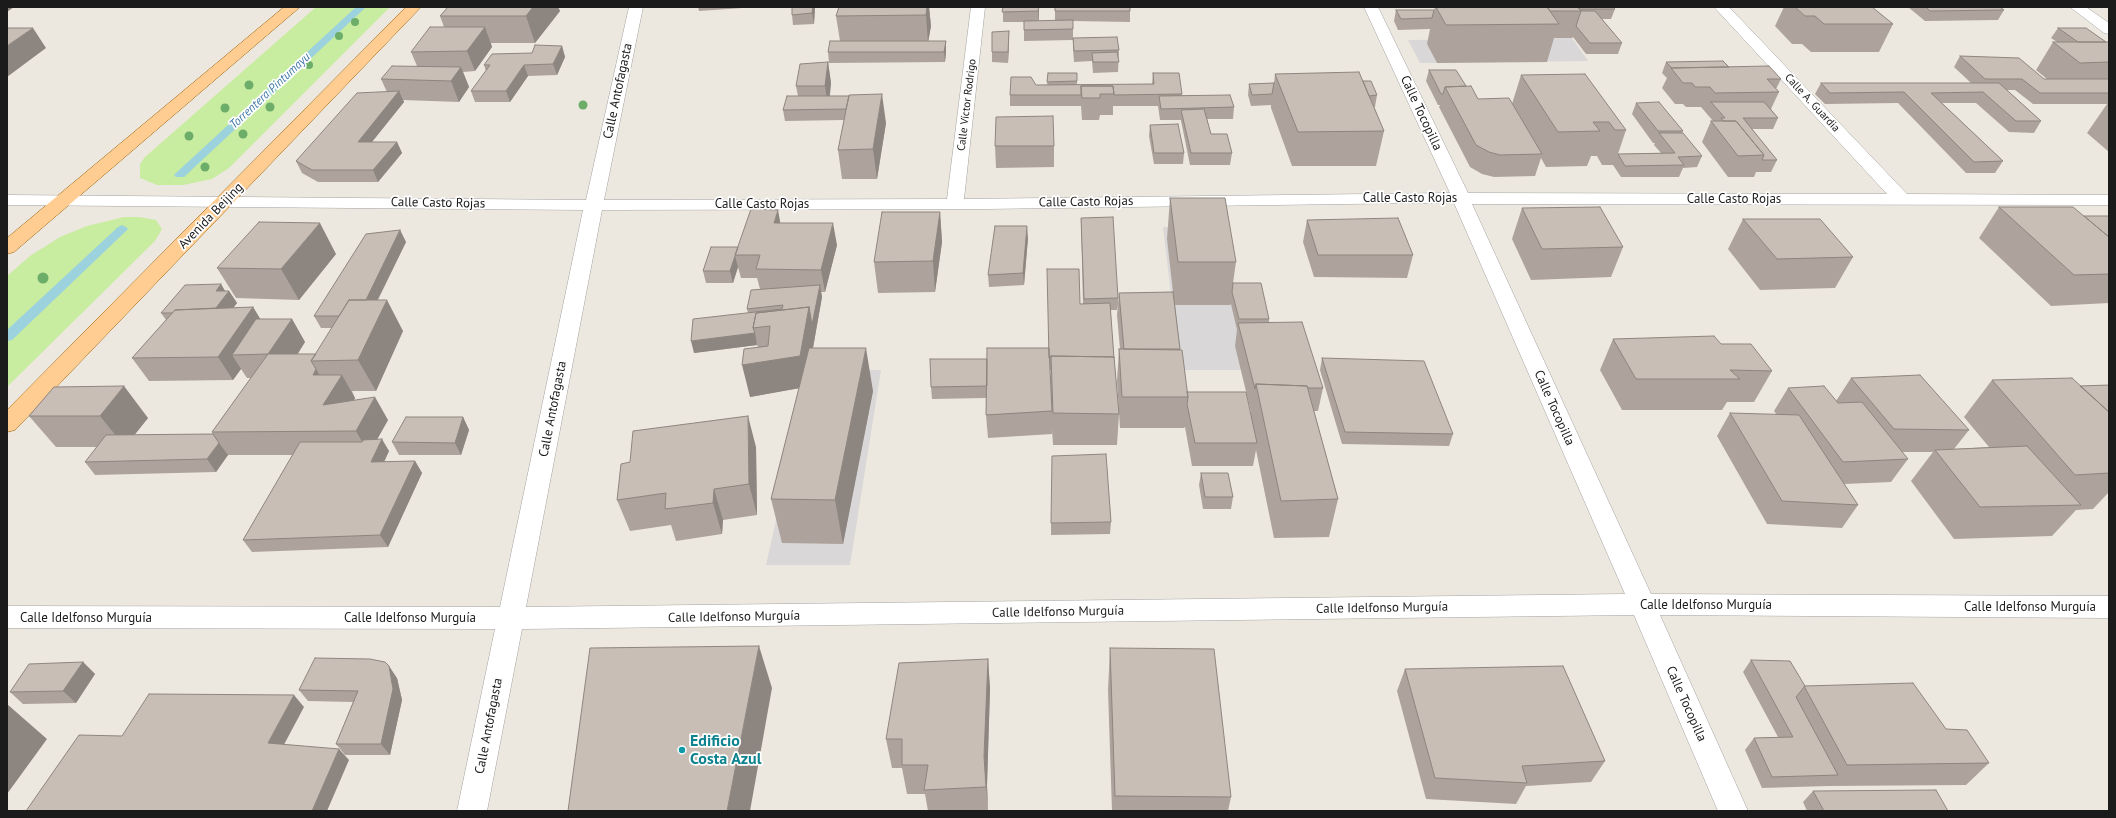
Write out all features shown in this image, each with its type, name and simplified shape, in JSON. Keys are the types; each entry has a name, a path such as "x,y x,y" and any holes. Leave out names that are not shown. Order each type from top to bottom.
{"main road":[{"path":"7,248 292,7"},
{"name":"Avenida Beijing","path":"7,424 414,7"}],"street":[{"name":"Calle Antofagasta","path":"472,811 594,205 636,7"},
{"name":"Calle Víctor Rodrigo","path":"955,204 978,7"},
{"name":"Calle Tocopilla","path":"1371,7 1460,198 1643,605 1733,811"},
{"name":"Calle A. Guardia","path":"1721,7 1903,200"},
{"path":"2077,7 2109,30"},
{"name":"Calle Casto Rojas","path":"7,200 594,205 955,204 1460,198 2109,200"},
{"name":"Calle Idelfonso Murguía","path":"7,618 511,619 1689,604 2109,607"}],"shaded area":[{"path":"1572,38 1588,61 1420,63 1408,40"},
{"path":"1163,227 1219,227 1244,370 1180,370"},
{"path":"810,370 881,370 850,565 766,565"}],"green space":[{"path":"316,7 390,7 229,168 212,179 183,185 157,185 140,178 140,164 145,157"},
{"path":"124,217 139,217 156,220 162,229 155,241 7,387 7,276 30,256 60,237 87,226"}],"building":[{"path":"448,7 533,7 526,16 440,16"},
{"path":"792,7 813,7 812,13 792,15"},
{"path":"839,7 927,7 926,15 836,16"},
{"path":"1003,7 1039,7 1038,11 1002,12"},
{"path":"1055,7 1130,7 1130,11 1055,11"},
{"path":"1436,7 1547,7 1559,24 1446,25"},
{"path":"1547,7 1578,7 1581,11 1550,11"},
{"path":"1578,7 1613,7 1615,9 1579,9"},
{"path":"1795,7 1872,7 1893,24 1824,24 1815,16 1805,16"},
{"path":"1926,7 2000,7 2004,10 1930,11"},
{"path":"1396,10 1434,10 1432,18 1401,19"},
{"path":"1581,11 1595,11 1622,43 1590,43 1576,26"},
{"path":"1073,20 1073,29 1024,30 1024,21"},
{"path":"430,27 485,27 467,51 411,52"},
{"path":"7,28 33,28 7,46"},
{"path":"2058,28 2086,28 2106,42 2078,42"},
{"path":"1009,31 1008,52 992,52 992,32"},
{"path":"1117,37 1119,50 1074,51 1073,38"},
{"path":"830,41 946,41 944,52 828,52"},
{"path":"2053,42 2109,42 2109,62 2080,63"},
{"path":"535,45 562,46 553,64 524,65 506,91 471,91 490,65 484,65 492,54 532,53"},
{"path":"1117,52 1119,62 1093,62 1092,53"},
{"path":"1960,56 2019,58 2044,79 2109,79 2109,93 2040,93 2022,79 1985,79"},
{"path":"1723,61 1729,67 1672,68 1666,62"},
{"path":"828,62 825,86 796,86 800,64"},
{"path":"392,66 461,67 451,81 381,79"},
{"path":"1769,66 1781,79 1767,79 1779,92 1715,93 1710,87 1695,87 1692,83 1683,83 1671,68"},
{"path":"1429,70 1456,70 1466,86 1445,87 1443,94 1441,94"},
{"path":"1359,72 1384,131 1298,132 1275,74"},
{"path":"1048,73 1077,73 1077,81 1047,82"},
{"path":"1153,73 1179,73 1182,94 1114,95 1113,86 1081,86 1081,95 1010,95 1011,77 1031,77 1036,85 1154,84"},
{"path":"1585,74 1626,130 1615,130 1609,122 1593,122 1600,131 1558,132 1521,75"},
{"path":"1363,81 1371,81 1377,95 1369,96"},
{"path":"1274,83 1272,94 1252,95 1249,84"},
{"path":"1821,83 1999,83 2041,121 2016,121 1983,92 1931,93 2003,161 1974,162 1904,92 1830,93"},
{"path":"1081,86 1113,86 1114,94 1100,94 1100,98 1082,98"},
{"path":"1471,86 1478,99 1509,98 1542,154 1500,155 1489,152 1476,145 1445,87"},
{"path":"399,91 358,142 397,142 373,170 312,170 296,161 357,93"},
{"path":"882,94 873,149 838,150 849,95"},
{"path":"1230,95 1234,107 1161,109 1159,96"},
{"path":"787,96 849,96 846,109 783,110"},
{"path":"1659,102 1683,131 1658,131 1636,103"},
{"path":"1711,102 1764,102 1778,118 1743,118 1777,160 1762,160 1764,155 1736,121 1723,121 1721,118 1725,118"},
{"path":"1204,109 1211,134 1227,134 1232,153 1191,153 1181,110"},
{"path":"1053,116 1054,146 995,146 996,117"},
{"path":"1711,121 1736,121 1764,155 1738,156"},
{"path":"1178,124 1184,153 1154,153 1150,125"},
{"path":"1659,133 1683,133 1702,156 1678,157 1684,165 1625,166 1618,154 1675,153"},
{"path":"1170,198 1225,198 1236,262 1178,262"},
{"path":"1600,207 1623,247 1542,249 1522,208"},
{"path":"1999,207 2073,207 2109,237 2109,274 2074,275"},
{"path":"751,209 778,210 774,223 833,223 821,270 756,269 760,255 735,255"},
{"path":"882,212 940,212 933,261 874,262"},
{"path":"2084,216 2109,216 2109,237"},
{"path":"1113,217 1118,298 1084,299 1081,218"},
{"path":"1398,218 1413,255 1318,255 1307,220"},
{"path":"1743,219 1820,219 1853,257 1777,259"},
{"path":"259,222 320,223 281,269 217,268"},
{"path":"995,226 1027,226 1023,273 988,275"},
{"path":"400,230 366,300 349,300 339,316 314,316 366,234"},
{"path":"711,247 738,247 730,271 703,271"},
{"path":"1047,269 1079,269 1080,304 1110,303 1114,357 1051,356 1051,358 1049,358"},
{"path":"1233,283 1261,283 1269,319 1239,319 1232,292"},
{"path":"221,284 216,291 229,291 216,308 175,310 172,313 161,313 185,285"},
{"path":"820,285 812,325 809,307 756,313 753,328 755,333 691,341 693,319 782,309 783,305 747,309 751,290"},
{"path":"1173,292 1180,349 1124,349 1119,293"},
{"path":"349,300 387,300 358,360 311,361"},
{"path":"253,307 218,357 132,358 175,310"},
{"path":"809,307 800,356 742,365 744,349 768,346 770,326 753,328 756,313"},
{"path":"256,319 292,319 268,354 232,355"},
{"path":"1302,322 1323,388 1256,384 1255,389 1238,323"},
{"path":"1714,336 1721,344 1751,344 1772,371 1730,370 1740,379 1636,379 1613,339"},
{"path":"809,348 866,348 835,500 771,499"},
{"path":"987,348 1049,348 1052,411 986,415"},
{"path":"1119,349 1182,350 1188,397 1122,397"},
{"path":"268,354 316,354 311,361 316,369 313,375 342,375 323,405 375,397 356,431 212,432"},
{"path":"1051,356 1114,357 1119,414 1053,413"},
{"path":"1322,358 1424,361 1453,434 1345,432"},
{"path":"930,359 987,359 987,386 931,387"},
{"path":"1920,375 1969,430 1894,429 1851,378"},
{"path":"2072,378 2109,412 2109,473 2075,475 1992,380"},
{"path":"1256,384 1307,386 1338,499 1281,501"},
{"path":"2109,385 2109,412 2080,386"},
{"path":"124,386 100,416 29,416 54,387"},
{"path":"1824,386 1838,403 1862,402 1908,459 1843,462 1788,388"},
{"path":"1187,392 1246,392 1257,443 1195,443 1187,404"},
{"path":"1730,413 1799,415 1858,505 1782,501"},
{"path":"748,416 749,484 714,489 713,503 665,509 666,493 617,500 621,464 630,462 633,431"},
{"path":"406,417 463,417 455,443 392,442"},
{"path":"213,434 219,443 207,459 85,462 106,435"},
{"path":"382,439 371,462 415,461 380,535 243,540 300,442 362,442 363,440"},
{"path":"2027,446 2081,505 1980,507 1935,450"},
{"path":"1106,454 1111,522 1051,523 1052,456"},
{"path":"1201,473 1228,473 1233,497 1205,497"},
{"name":"Edificio Costa Azul","path":"759,646 727,811 568,811 590,648"},
{"path":"1110,648 1214,649 1231,797 1115,796"},
{"path":"315,658 370,659 385,662 389,666 393,689 381,744 336,744 358,691 299,690"},
{"path":"988,659 984,756 986,787 924,790 928,765 902,765 902,739 886,739 899,663"},
{"path":"1751,660 1790,661 1805,686 1796,697 1838,775 1772,777 1754,738 1793,737"},
{"path":"83,662 63,691 10,692 29,664"},
{"path":"1563,666 1605,761 1522,766 1527,783 1435,778 1405,669"},
{"path":"1913,683 1946,729 1967,730 1989,763 1847,765 1804,686"},
{"path":"149,694 294,695 268,743 339,749 312,811 26,811 79,735 122,736"},
{"path":"1936,790 1948,811 1824,811 1813,791"}],"waterway":[{"name":"Torrentera Pintumayu","path":"180,175 361,7"},
{"name":"Torrentera Pintumayu","path":"7,337 122,229"}],"place":[{"name":"Edificio Costa Azul","path":"682,750"}]}
